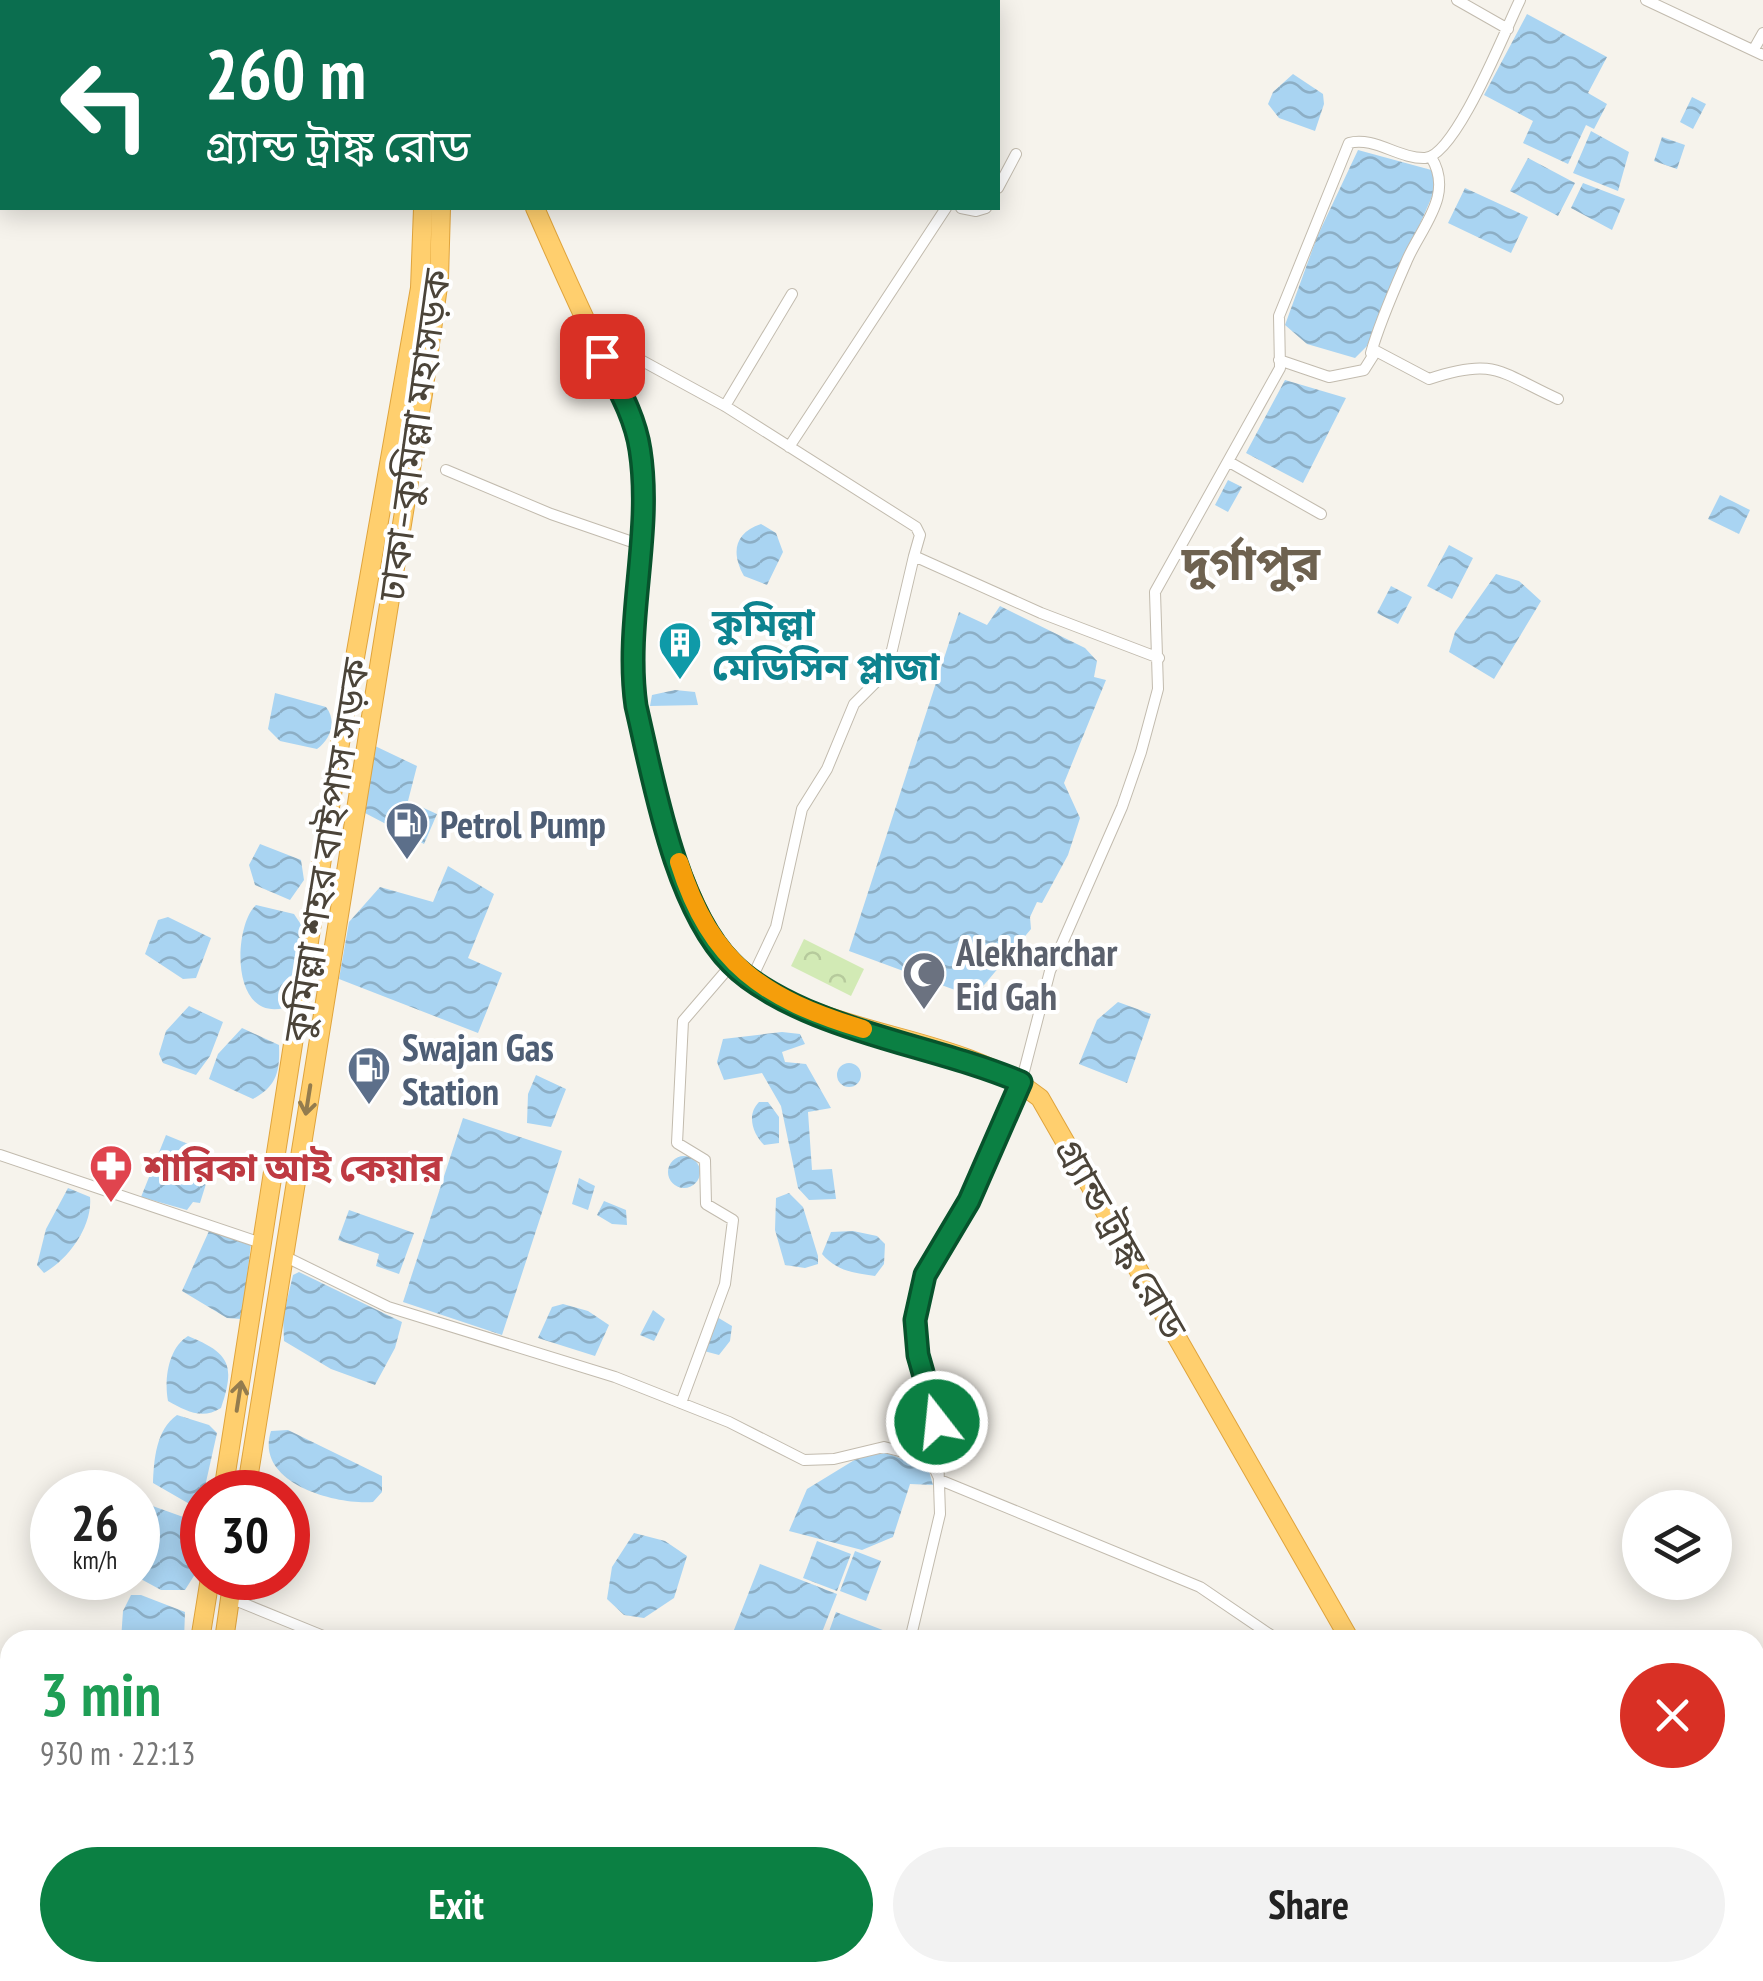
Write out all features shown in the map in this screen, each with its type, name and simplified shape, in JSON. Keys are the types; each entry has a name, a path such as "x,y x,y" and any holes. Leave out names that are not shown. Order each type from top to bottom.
{"highway":[{"name":"কুমিল্লা শহর বাইপাস সড়ক","path":"227,1470 342,738 420,288 423,210"},
{"name":"ঢাকা–কুমিল্লা মহাসড়ক","path":"250,1470 423,394 439,278 441,210"},
{"name":"গ্র্যান্ড ট্রাঙ্ক রোড","path":"536,210 629,411 640,452 641,544 632,681 688,892 710,937 751,980 816,1015 966,1058 1021,1082 1040,1098 1344,1630"},
{"path":"202,1630 206,1600"},
{"path":"225,1630 230,1600"}],"street":[{"path":"1457,0 1508,29"},
{"path":"912,1630 940,1514 937,1422 918,1355 915,1320 925,1275 969,1201 1021,1082 1050,970 1122,806 1141,752 1158,689 1155,592 1230,464 1280,368 1279,316 1349,143 1366,142 1420,158 1431,157 1491,71 1520,0"},
{"path":"1646,0 1759,52 1763,33"},
{"path":"1000,184 1016,154"},
{"path":"1280,360 1330,377 1346,377 1364,370 1409,256 1434,212 1440,188 1439,169 1431,157"},
{"path":"789,447 945,210"},
{"path":"724,406 792,294"},
{"path":"592,334 724,406 916,527 920,536 892,650 879,679 854,704 826,769 802,809 776,928 751,980"},
{"path":"1370,359 1376,351 1429,378 1458,369 1492,366 1558,399"},
{"path":"1230,464 1321,514"},
{"path":"446,470 551,514 641,544"},
{"path":"914,556 1041,613 1160,658"},
{"path":"682,1403 725,1284 734,1220 706,1204 704,1160 677,1142 683,1022 732,964"},
{"path":"0,1155 204,1220 261,1244"},
{"path":"284,1256 388,1306 568,1360 682,1403 788,1448 804,1460 834,1459 884,1447 930,1458 940,1480 1200,1588 1263,1630"},
{"path":"235,1600 308,1630"}],"green space":[{"path":"804,939 864,969 851,996 791,966"}],"water":[{"path":"1527,14 1607,57 1588,93 1607,104 1594,129 1586,125 1568,164 1523,143 1533,121 1484,95"},
{"path":"1293,74 1323,94 1324,104 1315,131 1279,118 1268,104 1273,92"},
{"path":"1692,97 1706,104 1693,129 1680,122"},
{"path":"1591,131 1629,152 1618,191 1573,173"},
{"path":"1662,137 1685,145 1677,169 1654,161"},
{"path":"1358,150 1435,171 1437,185 1367,346 1355,358 1307,344 1285,325 1317,237"},
{"path":"1528,158 1575,183 1558,216 1510,191"},
{"path":"1583,183 1625,199 1612,230 1571,208"},
{"path":"1465,188 1528,217 1511,253 1448,223"},
{"path":"1285,380 1346,398 1303,483 1246,453"},
{"path":"1228,480 1242,487 1228,512 1215,505"},
{"path":"1720,495 1750,510 1739,534 1708,519"},
{"path":"761,524 776,533 783,552 767,585 744,576 737,559 740,538"},
{"path":"1449,545 1473,558 1452,599 1427,586"},
{"path":"1496,574 1519,581 1541,601 1494,679 1449,652 1455,632"},
{"path":"1391,586 1412,597 1398,624 1377,613"},
{"path":"1000,606 1085,648 1097,661 1094,677 1106,680 1064,783 1080,818 1068,855 1042,903 1037,902 1030,917 1031,929 974,997 849,951 959,612 987,625"},
{"path":"675,690 695,692 698,705 650,706 652,695"},
{"path":"275,693 326,707 331,730 317,749 280,741 268,729"},
{"path":"375,746 417,766 408,801 437,814 424,844 365,813"},
{"path":"260,844 301,860 304,880 290,900 255,885 249,865"},
{"path":"448,866 494,894 468,958 502,973 478,1033 339,979 349,922 380,887 433,902"},
{"path":"256,905 294,914 302,926 291,993 284,1008 266,1008 253,1000 245,986 241,968 243,931"},
{"path":"168,917 211,938 196,978 183,979 145,954 158,920"},
{"path":"1118,1002 1151,1014 1127,1083 1079,1064 1097,1020"},
{"path":"189,1006 223,1022 210,1056 196,1075 163,1063 159,1054 166,1031"},
{"path":"242,1028 279,1045 275,1077 253,1099 209,1079 218,1054"},
{"path":"782,1032 800,1034 805,1044 782,1052 785,1062 806,1064 831,1108 808,1112 812,1170 832,1169 836,1199 809,1200 798,1188 781,1106 762,1073 724,1080 717,1062 723,1039"},
{"path":"849,1063 858,1066 858,1084 849,1087 840,1084 837,1075 840,1066"},
{"path":"536,1075 566,1089 551,1127 527,1123 528,1094"},
{"path":"759,1102 768,1102 779,1117 779,1143 764,1145 757,1135 752,1118"},
{"path":"463,1118 562,1151 502,1335 403,1302"},
{"path":"166,1135 215,1155 200,1203 193,1202 187,1210 141,1197"},
{"path":"684,1156 695,1161 700,1172 695,1183 684,1188 673,1183 668,1172 673,1161"},
{"path":"579,1178 595,1186 588,1210 572,1204"},
{"path":"68,1188 90,1197 87,1219 70,1251 44,1273 37,1265 46,1229"},
{"path":"789,1193 803,1207 818,1264 805,1268 785,1265 775,1230 776,1198"},
{"path":"604,1201 626,1210 627,1225 612,1224 597,1215"},
{"path":"349,1210 414,1233 399,1274 376,1266 379,1254 338,1240"},
{"path":"209,1231 251,1244 242,1319 227,1318 182,1291"},
{"path":"831,1232 877,1236 885,1244 884,1264 875,1276 840,1268 822,1254"},
{"path":"299,1272 402,1322 395,1348 375,1385 331,1369 284,1341 283,1317 293,1275"},
{"path":"563,1304 588,1311 609,1325 595,1356 538,1338 552,1307"},
{"path":"653,1310 665,1319 654,1341 640,1335"},
{"path":"717,1317 732,1326 730,1341 719,1355 704,1351"},
{"path":"188,1336 213,1348 226,1362 226,1393 221,1408 214,1412 194,1413 168,1401 169,1365 176,1348"},
{"path":"177,1415 209,1425 217,1433 209,1470 180,1470 180,1499 160,1487 160,1470 154,1470 160,1437"},
{"path":"288,1430 382,1476 382,1492 373,1502 357,1502 310,1491 310,1470 280,1470 274,1464 269,1449 271,1431"},
{"path":"888,1453 929,1471 933,1485 910,1484 893,1537 862,1550 789,1531 807,1489 861,1456"},
{"path":"160,1509 180,1516 180,1590 161,1590"},
{"path":"634,1533 665,1541 687,1556 674,1598 644,1618 624,1615 607,1599 612,1567"},
{"path":"817,1541 851,1554 837,1591 803,1578"},
{"path":"855,1551 881,1561 866,1601 840,1591"},
{"path":"760,1564 837,1594 823,1630 734,1630"},
{"path":"128,1600 154,1600 185,1612 184,1630 122,1630"},
{"path":"836,1612 883,1630 830,1630"}],"slow traffic":[{"path":"679,862 697,914 732,964 751,980 816,1015 863,1029"}],"place":[{"name":"কুমিল্লা মেডিসিন প্লাজা","path":"680,681"},
{"name":"Petrol Pump","path":"407,861"},
{"name":"Alekharchar Eid Gah","path":"924,1011"},
{"name":"Swajan Gas Station","path":"369,1106"},
{"name":"শারিকা আই কেয়ার","path":"111,1204"}],"district":[{"name":"দুর্গাপুর","path":"1251,562"}],"route":[{"path":"602,356 634,423 640,452 641,544 632,681 636,706 688,892 710,937 751,980 816,1015 966,1058 1021,1082 969,1201 925,1275 915,1320 918,1355 937,1422"}]}
